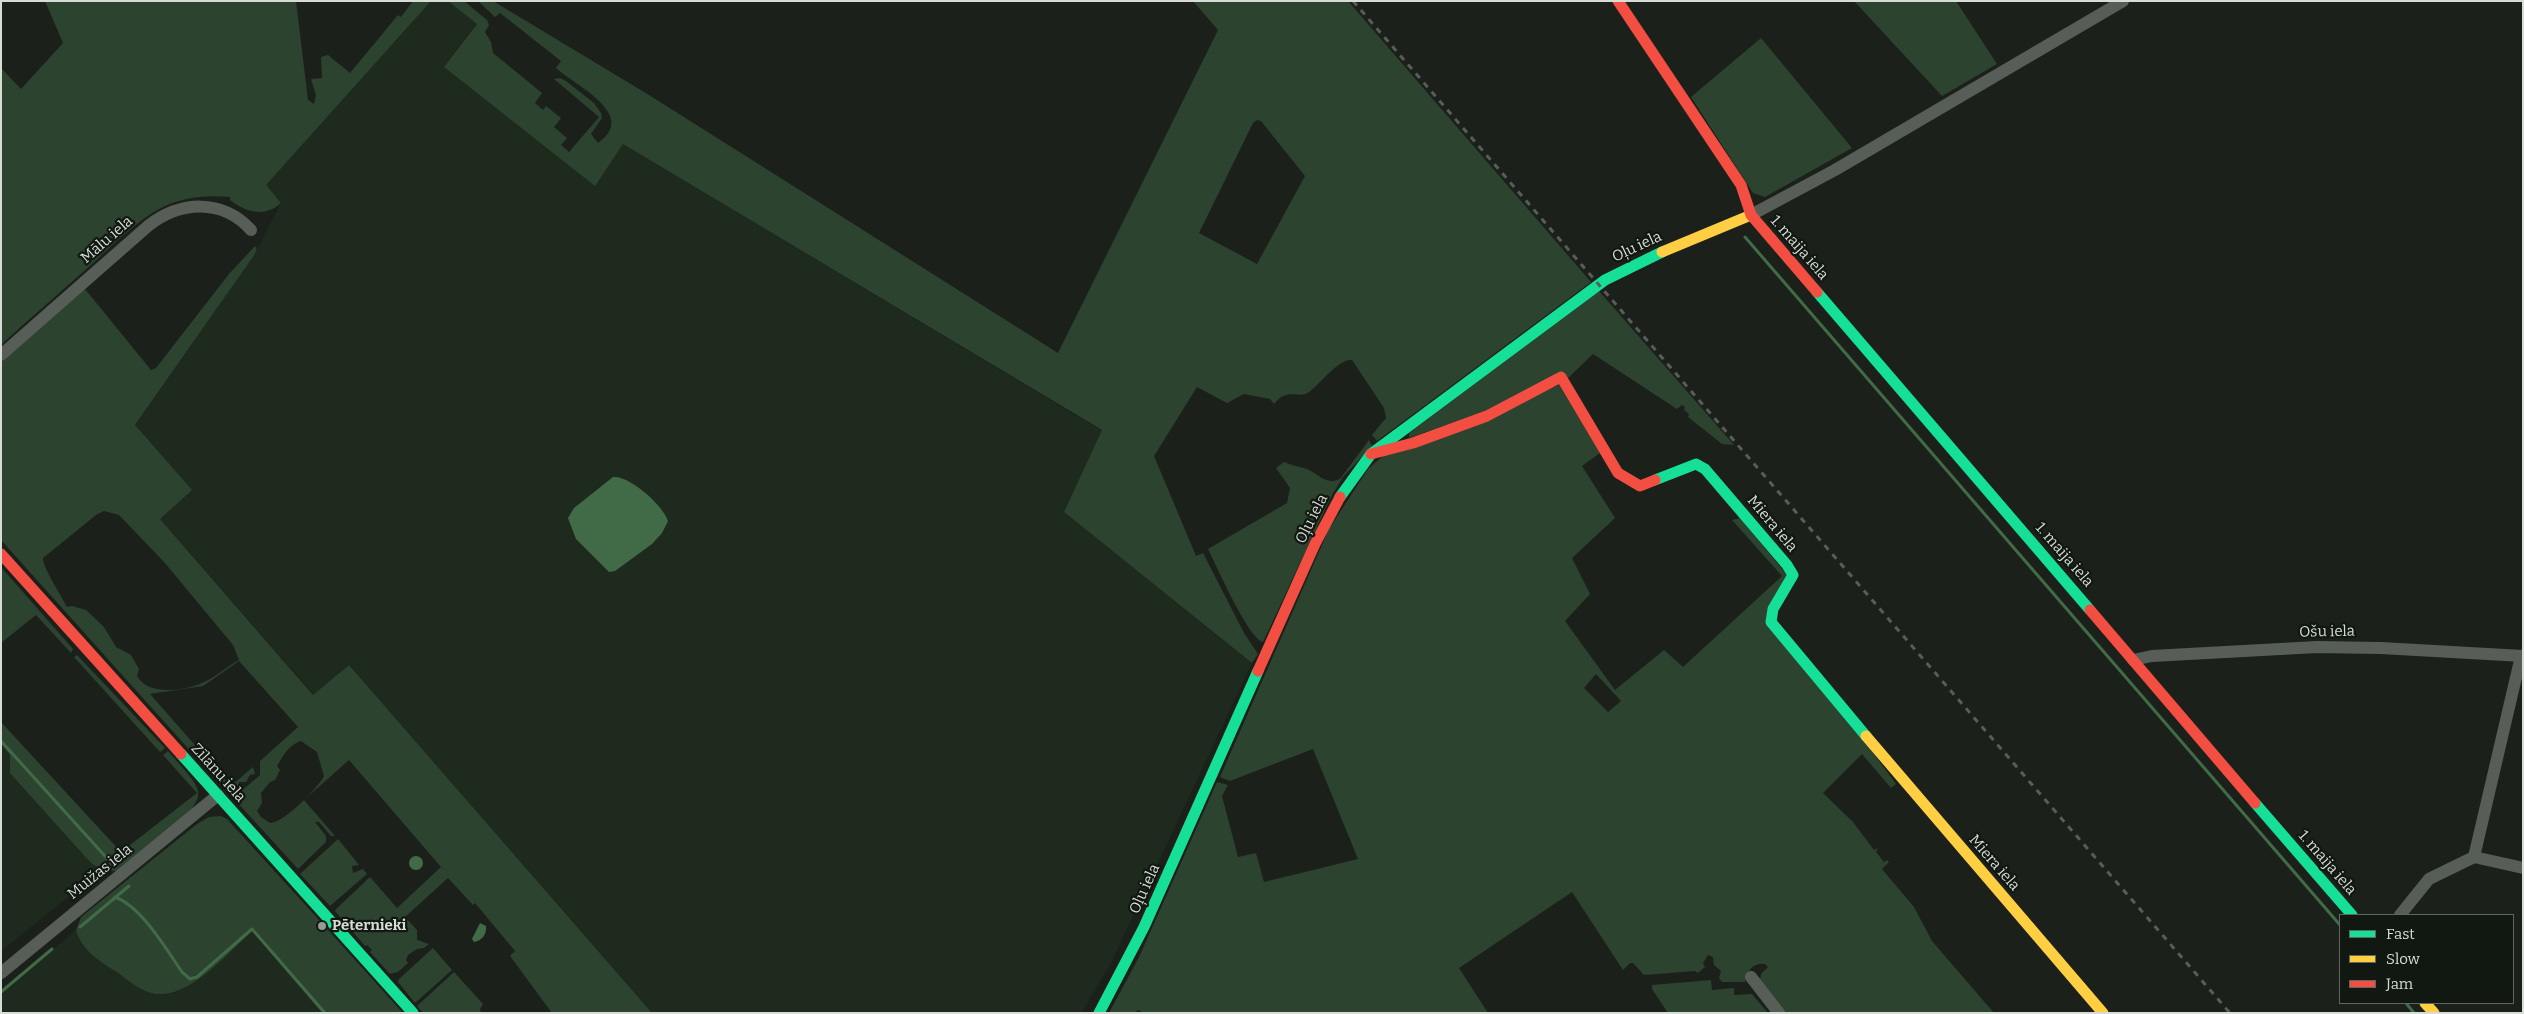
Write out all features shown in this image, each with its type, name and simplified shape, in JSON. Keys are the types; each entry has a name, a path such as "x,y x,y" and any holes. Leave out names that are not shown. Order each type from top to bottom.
{"main road":[{"path":"1618,1 1742,186 1751,215"},
{"name":"Oļu iela","path":"1099,1013 1124,969 1144,927 1315,544 1337,501 1356,471 1371,454 1610,277 1679,244 1751,215"},
{"name":"1. maija iela","path":"1751,215 2351,914"},
{"name":"Miera iela","path":"1371,454 1413,443 1487,416 1561,377 1618,473 1640,486 1688,466 1696,464 1705,469 1787,565 1793,576 1790,587 1775,605 1771,615 1771,622 1926,808 2102,1013"},
{"name":"Zīlānu iela","path":"1,554 413,1013"}],"street":[{"path":"1751,215 1835,170 2123,1"},
{"name":"Mālu iela","path":"1,355 148,226 166,214 186,206 210,206 237,217 251,230"},
{"name":"Ošu iela","path":"2133,660 2152,656 2317,647 2381,648 2522,656"},
{"path":"2474,857 2522,656"},
{"name":"Muižas iela","path":"1,973 218,795"},
{"path":"2401,914 2429,878 2474,857 2523,868"},
{"path":"1750,977 1779,1013"}],"shaded area":[{"path":"45,1 296,1 308,100 314,104 316,95 311,79 322,78 321,57 328,55 350,73 398,15 401,17 413,1 431,1 266,185 281,203 275,208 268,211 255,212 242,208 230,200 230,197 213,196 187,199 153,212 126,233 1,345 1,68 21,89 63,43"},
{"path":"431,1 448,1 477,23 444,67 595,185 623,144 1102,431 1064,512 1252,663 1111,963 1081,1013 652,1013 349,665 314,695 160,519 135,426 255,254 281,203 265,185"},
{"path":"448,1 464,1 487,20 489,25 485,32 491,42 493,53 542,93 535,103 543,110 546,106 561,118 554,127 567,138 561,145 569,152 599,117 554,79 560,78 566,81 594,103 601,113 602,118 591,134 598,143 609,132 612,122 608,112 589,92 556,68 561,61 500,13 495,17 478,1 493,1 649,95 1058,353 1218,30 1193,1 1348,1 1591,282 1377,441 1372,435 1386,418 1384,408 1352,360 1335,367 1309,392 1301,395 1289,394 1274,404 1270,399 1244,394 1227,403 1197,387 1154,456 1196,556 1203,553 1244,633 1258,654 1252,663 1064,512 1102,430 623,144 595,186 444,67 477,24","holes":["1257,120 1261,121 1305,176 1257,264 1199,233 1253,123"]},
{"path":"1854,1 1956,1 1997,64 1942,96"},
{"path":"1761,38 1852,148 1765,197 1753,193 1691,97"},
{"path":"255,246 257,248 255,254 135,425 192,490 160,519 313,695 349,665 652,1013 552,1013 510,956 515,951 475,903 473,905 448,878 405,917 417,930 417,940 429,944 408,955 406,960 408,963 398,972 390,974 370,952 372,950 367,945 365,946 335,911 370,877 397,908 441,867 349,760 305,799 324,776 317,752 301,741 290,747 284,754 277,766 280,770 275,780 270,782 261,793 262,803 257,811 261,817 270,823 284,817 304,800 335,836 331,836 319,822 315,822 326,836 326,842 298,869 236,801 239,793 260,775 260,761 298,727 239,661 203,686 150,694 231,786 253,767 255,774 250,775 246,782 239,782 237,789 229,794 1,540 1,362 85,289 151,370 156,368 229,274","holes":["104,511 119,515 165,563 233,645 239,660 211,678 194,686 176,690 149,687 137,676 139,669 131,655 116,647 104,627 86,610 72,606 67,607 49,574 43,558 96,515"]},
{"path":"1599,291 1734,445 1722,444 1688,417 1689,414 1684,410 1685,407 1682,405 1677,409 1593,354 1567,379 1563,376 1502,405 1409,438 1409,433"},
{"path":"1559,385 1600,453 1582,466 1615,518 1572,558 1590,594 1565,621 1615,690 1664,650 1683,667 1782,576 1732,520 1740,518 1788,576 1768,610 1896,784 1891,788 1862,754 1823,793 1853,822 1874,850 1878,848 1876,852 1884,862 1887,860 1889,862 1882,869 1914,907 1932,941 1994,1013 1783,1013 1760,980 1761,974 1768,967 1765,964 1757,964 1751,968 1745,982 1722,982 1719,978 1721,971 1714,965 1713,957 1708,955 1703,963 1705,967 1698,973 1695,971 1644,975 1633,963 1630,963 1623,970 1572,892 1459,968 1488,1013 1144,1013 1138,1010 1135,1013 1109,1013 1139,957 1217,782 1228,785 1222,796 1238,857 1256,853 1264,882 1358,859 1313,749 1230,781 1220,777 1329,529 1368,469 1383,456","holes":["1596,674 1621,701 1608,712 1584,688"]},
{"path":"1369,440 1372,446 1343,477 1332,495 1263,642 1257,638 1241,616 1208,549 1287,503 1290,488 1276,468 1284,462 1309,470 1325,480 1334,481 1340,479"},
{"path":"613,477 628,481 645,493 660,508 668,521 662,533 652,544 615,571 609,572 576,539 568,518 574,508"},
{"path":"1,567 73,649 71,653 36,615 1,643"},
{"path":"77,655 165,748 160,752 74,657"},
{"path":"1,722 121,852 197,793 163,755 168,751 194,783 198,792 197,799 191,810 116,871 102,870 91,863 10,773 10,755 1,744"},
{"path":"1,744 91,863 102,870 1,951"},
{"path":"221,816 227,819 320,921 318,924 324,931 327,929 403,1013 322,1013 252,931 206,974 178,991 164,994 151,993 132,984 86,949 76,930 81,917 197,824 209,817"},
{"path":"338,839 359,865 352,866 353,873 363,869 367,874 330,906 300,874"},
{"path":"413,856 419,856 423,863 419,870 413,870 409,866 409,860"},
{"path":"480,923 486,926 486,932 482,939 474,942 472,939"},
{"path":"76,930 83,946 94,957 141,989 159,995 176,993 192,984 252,931 322,1013 1,1013 1,994"},
{"path":"433,948 452,970 415,1003 398,982"},
{"path":"454,972 483,1004 480,1009 481,1013 423,1013 417,1006"},
{"path":"1711,980 1712,990 1734,988 1734,995 1752,994 1768,1013 1668,1013 1652,989 1652,985"}],"waterway":[{"path":"1745,237 2339,924"},
{"path":"1,741 114,866"},
{"path":"80,927 129,886"},
{"path":"115,897 125,902 144,919 182,972 190,979 197,977 252,929 325,1013"},
{"path":"1,992 52,949"},
{"path":"2407,1004 2414,1013"}],"railway":[{"path":"1353,1 2230,1013"}],"traffic: fast":[{"path":"1340,497 1371,454 1605,280 1662,252"},
{"path":"1817,292 2090,610"},
{"path":"1655,480 1696,464 1705,469 1787,565 1793,575 1773,609 1771,622 1866,736"},
{"path":"1099,1013 1144,927 1258,671"},
{"path":"181,754 413,1013"},
{"path":"2255,803 2351,914"}],"traffic: slow":[{"path":"1662,252 1751,215"},
{"path":"1866,736 2103,1013"},
{"path":"2426,1004 2434,1013"}],"traffic: jam":[{"path":"1618,1 1741,185 1751,215 1817,292"},
{"path":"1371,454 1413,443 1487,416 1561,377 1618,473 1640,486 1655,480"},
{"path":"1258,671 1315,544 1340,497"},
{"path":"1,554 181,754"},
{"path":"2090,610 2255,803"}],"place":[{"name":"Pēternieki","path":"322,926"}]}
